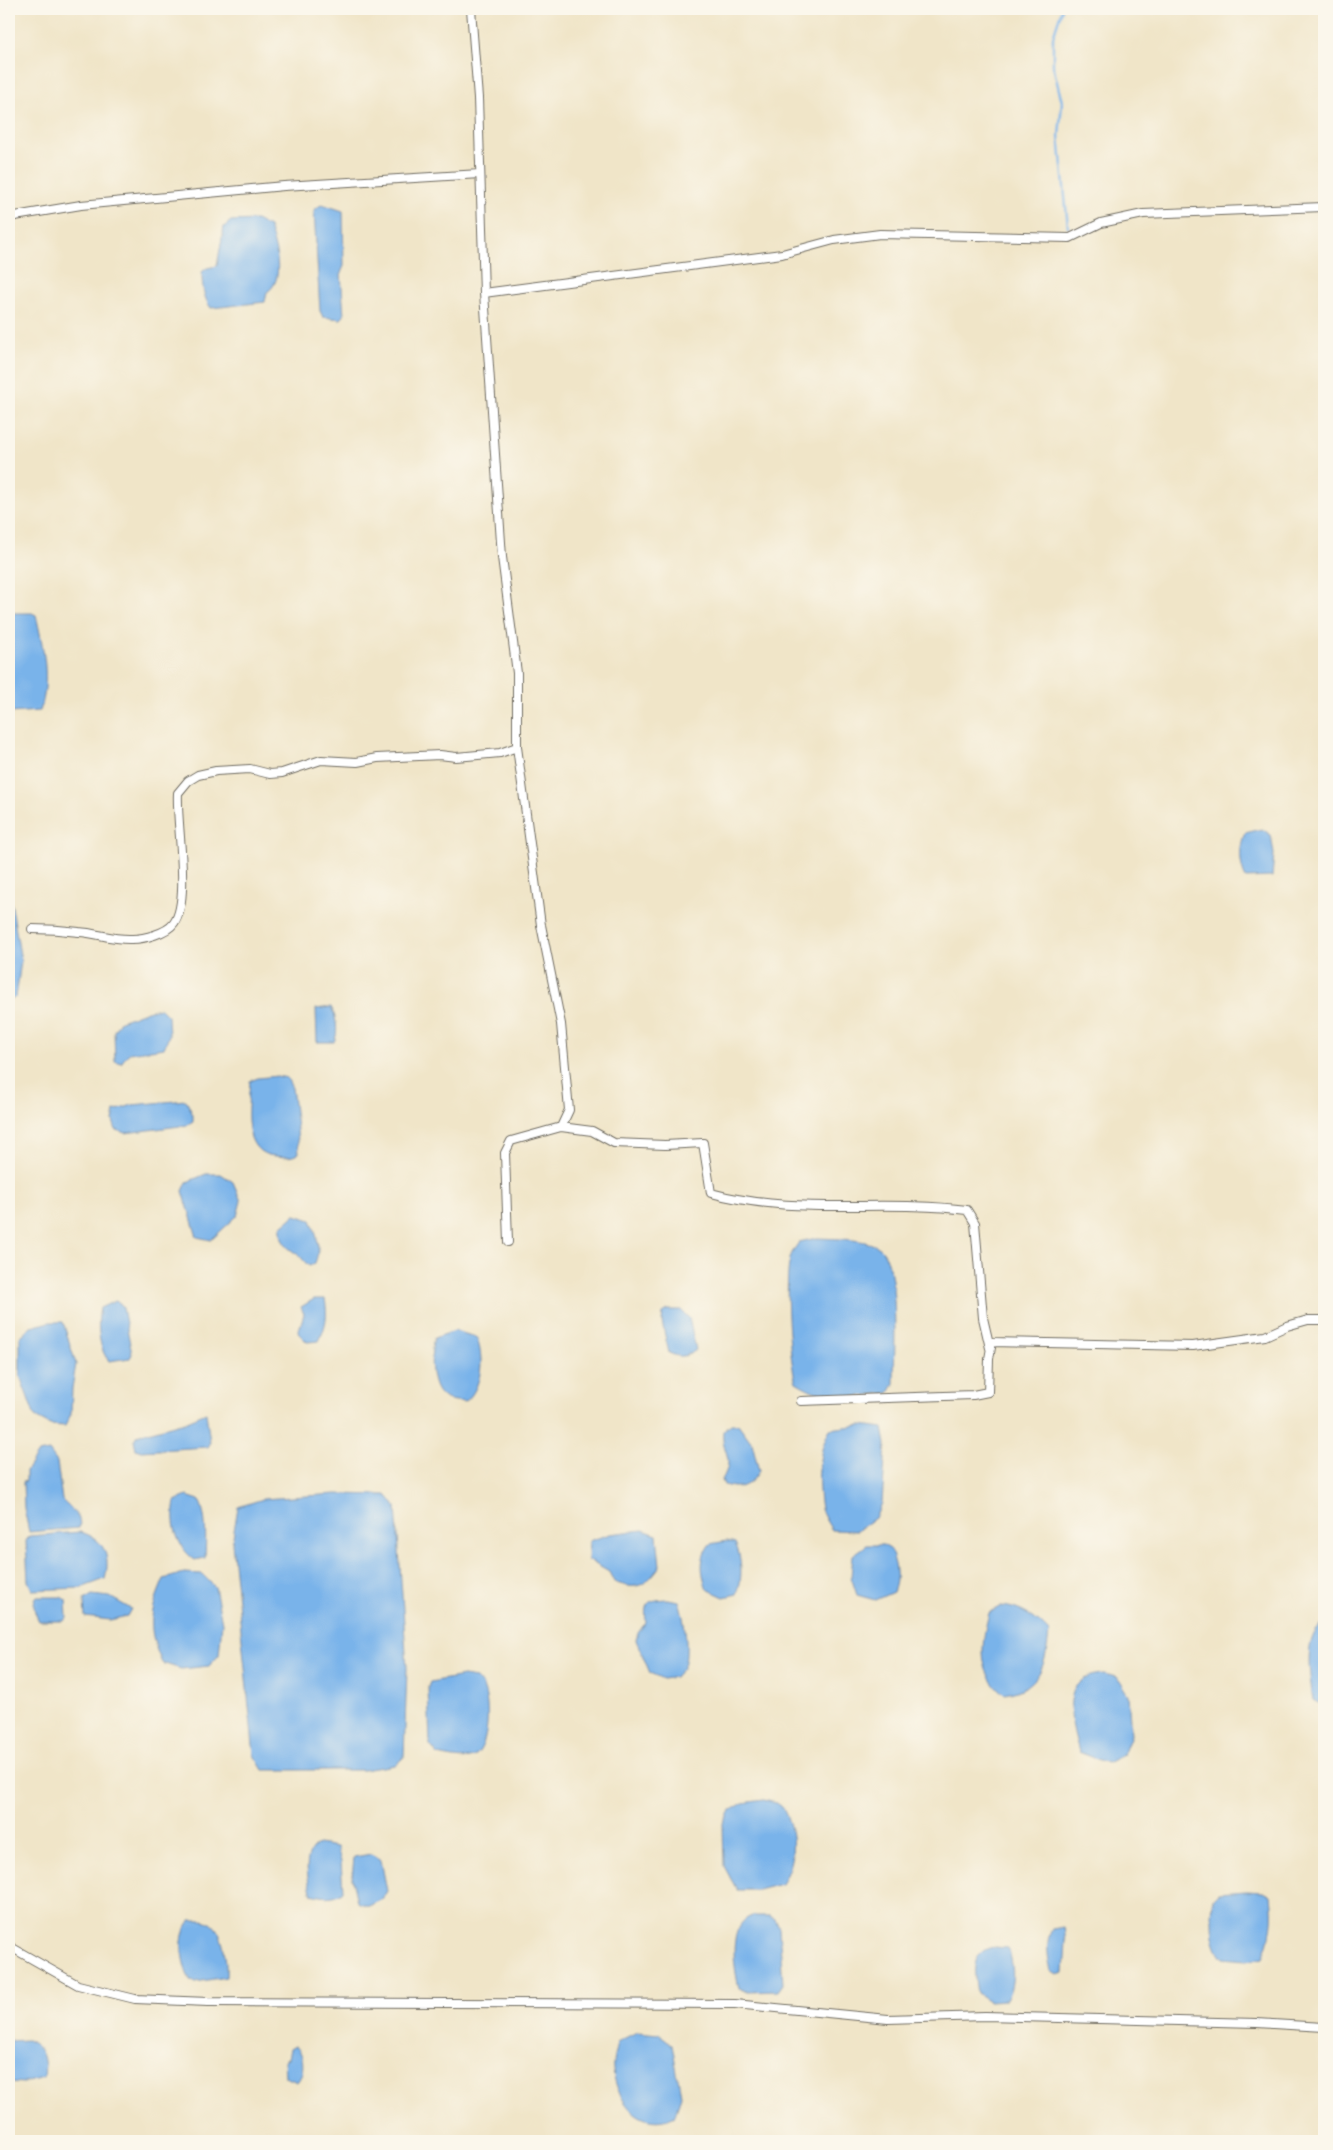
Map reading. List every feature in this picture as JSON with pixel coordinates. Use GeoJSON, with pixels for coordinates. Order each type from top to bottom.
{"type":"FeatureCollection","features":[{"type":"Feature","properties":{"kind":"street"},"geometry":{"type":"LineString","coordinates":[[471,9],[478,98],[484,293],[502,557],[517,673],[517,747],[542,926],[561,1024],[569,1110],[562,1127]]}},
{"type":"Feature","properties":{"kind":"street"},"geometry":{"type":"LineString","coordinates":[[9,217],[81,205],[284,186],[480,174]]}},
{"type":"Feature","properties":{"kind":"street"},"geometry":{"type":"LineString","coordinates":[[484,293],[782,254],[834,240],[880,234],[1070,238],[1101,223],[1144,214],[1324,207]]}},
{"type":"Feature","properties":{"kind":"street"},"geometry":{"type":"LineString","coordinates":[[32,929],[80,932],[102,937],[134,940],[157,933],[174,924],[180,906],[182,873],[178,793],[188,781],[198,776],[239,769],[270,774],[282,773],[321,760],[357,762],[377,758],[440,755],[456,757],[500,753],[517,747]]}},
{"type":"Feature","properties":{"kind":"street"},"geometry":{"type":"LineString","coordinates":[[508,1242],[505,1153],[511,1141],[562,1127],[592,1131],[614,1143],[665,1145],[703,1143],[711,1193],[743,1202],[849,1207],[936,1206],[967,1210],[975,1223],[983,1318],[990,1348],[988,1392],[973,1395],[802,1401]]}},
{"type":"Feature","properties":{"kind":"street"},"geometry":{"type":"LineString","coordinates":[[990,1348],[992,1342],[1193,1346],[1265,1336],[1287,1326],[1308,1320],[1324,1320]]}},
{"type":"Feature","properties":{"kind":"street"},"geometry":{"type":"LineString","coordinates":[[9,1946],[78,1985],[135,1999],[208,2002],[735,2004],[888,2019],[994,2016],[1256,2023],[1324,2027]]}},
{"type":"Feature","properties":{"kind":"water"},"geometry":{"type":"Polygon","coordinates":[[[322,204],[343,211],[344,266],[341,273],[344,316],[341,319],[323,317],[320,311],[314,210],[322,204]]]}},
{"type":"Feature","properties":{"kind":"water"},"geometry":{"type":"Polygon","coordinates":[[[256,220],[269,227],[276,252],[278,271],[273,286],[267,292],[265,302],[211,308],[205,295],[202,272],[207,268],[217,266],[224,227],[231,221],[256,220]]]}},
{"type":"Feature","properties":{"kind":"water"},"geometry":{"type":"Polygon","coordinates":[[[9,613],[32,613],[36,615],[45,663],[45,688],[40,711],[9,713],[9,613]]]}},
{"type":"Feature","properties":{"kind":"water"},"geometry":{"type":"Polygon","coordinates":[[[1262,829],[1271,835],[1274,854],[1272,877],[1246,878],[1241,862],[1243,838],[1245,833],[1262,829]]]}},
{"type":"Feature","properties":{"kind":"water"},"geometry":{"type":"Polygon","coordinates":[[[9,889],[21,961],[16,997],[9,999],[9,889]]]}},
{"type":"Feature","properties":{"kind":"water"},"geometry":{"type":"Polygon","coordinates":[[[331,1007],[336,1024],[336,1038],[334,1042],[317,1042],[316,1009],[331,1007]]]}},
{"type":"Feature","properties":{"kind":"water"},"geometry":{"type":"Polygon","coordinates":[[[160,1008],[168,1016],[169,1036],[164,1048],[129,1053],[121,1063],[115,1061],[114,1031],[120,1021],[160,1008]]]}},
{"type":"Feature","properties":{"kind":"water"},"geometry":{"type":"Polygon","coordinates":[[[277,1076],[287,1078],[292,1088],[296,1119],[299,1153],[285,1157],[264,1154],[256,1148],[251,1139],[249,1128],[248,1104],[250,1081],[277,1076]]]}},
{"type":"Feature","properties":{"kind":"water"},"geometry":{"type":"Polygon","coordinates":[[[186,1100],[193,1115],[193,1122],[188,1125],[125,1133],[116,1130],[113,1121],[115,1111],[132,1105],[186,1100]]]}},
{"type":"Feature","properties":{"kind":"water"},"geometry":{"type":"Polygon","coordinates":[[[206,1174],[221,1174],[233,1182],[241,1201],[237,1216],[211,1240],[197,1237],[183,1191],[187,1182],[206,1174]]]}},
{"type":"Feature","properties":{"kind":"water"},"geometry":{"type":"Polygon","coordinates":[[[295,1215],[311,1220],[316,1236],[317,1257],[315,1263],[309,1266],[287,1246],[282,1237],[281,1227],[295,1215]]]}},
{"type":"Feature","properties":{"kind":"water"},"geometry":{"type":"Polygon","coordinates":[[[817,1238],[850,1240],[875,1245],[881,1249],[887,1259],[891,1274],[895,1313],[894,1384],[889,1393],[852,1397],[831,1396],[808,1389],[796,1382],[791,1356],[788,1320],[788,1270],[791,1255],[799,1242],[817,1238]]]}},
{"type":"Feature","properties":{"kind":"water"},"geometry":{"type":"Polygon","coordinates":[[[314,1299],[325,1299],[326,1321],[319,1341],[307,1342],[298,1333],[304,1314],[301,1307],[314,1299]]]}},
{"type":"Feature","properties":{"kind":"water"},"geometry":{"type":"Polygon","coordinates":[[[115,1301],[120,1303],[123,1308],[132,1354],[130,1358],[109,1361],[105,1356],[101,1343],[99,1314],[100,1308],[115,1301]]]}},
{"type":"Feature","properties":{"kind":"water"},"geometry":{"type":"Polygon","coordinates":[[[668,1310],[681,1310],[689,1318],[696,1350],[683,1356],[669,1353],[662,1322],[663,1313],[668,1310]]]}},
{"type":"Feature","properties":{"kind":"water"},"geometry":{"type":"Polygon","coordinates":[[[50,1322],[63,1322],[76,1364],[72,1388],[71,1414],[65,1426],[50,1425],[35,1417],[20,1376],[20,1337],[31,1327],[50,1322]]]}},
{"type":"Feature","properties":{"kind":"water"},"geometry":{"type":"Polygon","coordinates":[[[455,1331],[476,1337],[479,1345],[481,1362],[478,1381],[471,1396],[465,1402],[444,1398],[438,1391],[433,1377],[431,1360],[434,1338],[455,1331]]]}},
{"type":"Feature","properties":{"kind":"water"},"geometry":{"type":"Polygon","coordinates":[[[206,1413],[210,1442],[207,1447],[141,1451],[136,1449],[134,1440],[137,1435],[185,1422],[206,1413]]]}},
{"type":"Feature","properties":{"kind":"water"},"geometry":{"type":"Polygon","coordinates":[[[731,1424],[738,1424],[752,1443],[759,1471],[752,1480],[740,1487],[724,1485],[722,1480],[728,1465],[723,1431],[731,1424]]]}},
{"type":"Feature","properties":{"kind":"water"},"geometry":{"type":"Polygon","coordinates":[[[861,1425],[883,1428],[886,1444],[882,1503],[875,1518],[857,1531],[832,1530],[821,1509],[820,1458],[830,1429],[861,1425]]]}},
{"type":"Feature","properties":{"kind":"water"},"geometry":{"type":"Polygon","coordinates":[[[49,1451],[57,1462],[62,1500],[77,1516],[80,1524],[79,1528],[29,1532],[24,1508],[23,1482],[26,1481],[26,1471],[38,1453],[49,1451]]]}},
{"type":"Feature","properties":{"kind":"water"},"geometry":{"type":"Polygon","coordinates":[[[336,1494],[386,1495],[396,1507],[407,1668],[404,1757],[395,1765],[363,1770],[263,1770],[254,1755],[232,1543],[238,1507],[263,1499],[336,1494]]]}},
{"type":"Feature","properties":{"kind":"water"},"geometry":{"type":"Polygon","coordinates":[[[187,1496],[199,1500],[202,1506],[206,1543],[205,1558],[195,1560],[183,1548],[176,1534],[174,1518],[175,1501],[187,1496]]]}},
{"type":"Feature","properties":{"kind":"water"},"geometry":{"type":"Polygon","coordinates":[[[643,1530],[657,1535],[660,1566],[650,1578],[640,1585],[629,1586],[614,1582],[609,1572],[588,1560],[589,1541],[610,1534],[643,1530]]]}},
{"type":"Feature","properties":{"kind":"water"},"geometry":{"type":"Polygon","coordinates":[[[80,1532],[95,1539],[104,1549],[107,1563],[105,1579],[81,1588],[32,1590],[28,1581],[26,1541],[29,1536],[80,1532]]]}},
{"type":"Feature","properties":{"kind":"water"},"geometry":{"type":"Polygon","coordinates":[[[727,1541],[735,1543],[740,1561],[741,1575],[737,1594],[724,1597],[707,1589],[702,1565],[706,1549],[710,1544],[727,1541]]]}},
{"type":"Feature","properties":{"kind":"water"},"geometry":{"type":"Polygon","coordinates":[[[867,1545],[883,1545],[890,1549],[896,1570],[893,1592],[875,1600],[857,1595],[851,1577],[853,1555],[867,1545]]]}},
{"type":"Feature","properties":{"kind":"water"},"geometry":{"type":"Polygon","coordinates":[[[184,1573],[202,1574],[215,1587],[222,1623],[219,1655],[209,1666],[181,1669],[162,1663],[154,1640],[152,1630],[153,1612],[164,1579],[184,1573]]]}},
{"type":"Feature","properties":{"kind":"water"},"geometry":{"type":"Polygon","coordinates":[[[92,1595],[110,1597],[131,1609],[127,1616],[110,1620],[85,1617],[84,1600],[92,1595]]]}},
{"type":"Feature","properties":{"kind":"water"},"geometry":{"type":"Polygon","coordinates":[[[37,1597],[61,1597],[66,1600],[67,1617],[64,1621],[39,1621],[34,1605],[37,1597]]]}},
{"type":"Feature","properties":{"kind":"water"},"geometry":{"type":"Polygon","coordinates":[[[668,1599],[679,1601],[683,1616],[686,1653],[683,1668],[675,1677],[663,1679],[650,1673],[636,1640],[638,1633],[646,1622],[648,1603],[655,1600],[668,1599]]]}},
{"type":"Feature","properties":{"kind":"water"},"geometry":{"type":"Polygon","coordinates":[[[1001,1606],[1027,1614],[1049,1632],[1046,1655],[1039,1674],[1026,1687],[1004,1694],[989,1676],[983,1657],[984,1636],[989,1613],[1001,1606]]]}},
{"type":"Feature","properties":{"kind":"water"},"geometry":{"type":"Polygon","coordinates":[[[1324,1624],[1324,1706],[1313,1700],[1309,1658],[1313,1638],[1317,1630],[1324,1624]]]}},
{"type":"Feature","properties":{"kind":"water"},"geometry":{"type":"Polygon","coordinates":[[[1104,1674],[1117,1677],[1128,1695],[1131,1735],[1123,1755],[1107,1763],[1079,1752],[1071,1715],[1073,1692],[1079,1683],[1089,1677],[1104,1674]]]}},
{"type":"Feature","properties":{"kind":"water"},"geometry":{"type":"Polygon","coordinates":[[[463,1676],[476,1678],[482,1686],[487,1703],[487,1724],[483,1745],[473,1757],[465,1759],[438,1755],[430,1745],[428,1687],[430,1682],[463,1676]]]}},
{"type":"Feature","properties":{"kind":"water"},"geometry":{"type":"Polygon","coordinates":[[[764,1800],[780,1804],[785,1813],[792,1833],[790,1864],[781,1884],[758,1890],[737,1890],[724,1866],[723,1823],[730,1811],[743,1803],[764,1800]]]}},
{"type":"Feature","properties":{"kind":"water"},"geometry":{"type":"Polygon","coordinates":[[[319,1844],[337,1847],[341,1862],[343,1891],[340,1894],[324,1896],[312,1894],[307,1866],[310,1853],[319,1844]]]}},
{"type":"Feature","properties":{"kind":"water"},"geometry":{"type":"Polygon","coordinates":[[[371,1854],[381,1860],[387,1891],[382,1899],[369,1906],[357,1902],[352,1879],[354,1857],[371,1854]]]}},
{"type":"Feature","properties":{"kind":"water"},"geometry":{"type":"Polygon","coordinates":[[[1264,1892],[1271,1896],[1272,1927],[1266,1950],[1263,1957],[1247,1960],[1223,1958],[1215,1945],[1213,1937],[1213,1898],[1218,1893],[1264,1892]]]}},
{"type":"Feature","properties":{"kind":"water"},"geometry":{"type":"Polygon","coordinates":[[[752,1916],[769,1916],[775,1919],[779,1928],[783,1984],[778,1991],[748,1992],[739,1988],[735,1969],[734,1947],[739,1928],[744,1921],[752,1916]]]}},
{"type":"Feature","properties":{"kind":"water"},"geometry":{"type":"Polygon","coordinates":[[[191,1920],[211,1923],[219,1933],[224,1948],[226,1977],[196,1982],[190,1981],[183,1958],[182,1942],[186,1926],[191,1920]]]}},
{"type":"Feature","properties":{"kind":"water"},"geometry":{"type":"Polygon","coordinates":[[[1064,1927],[1066,1941],[1064,1973],[1057,1975],[1051,1971],[1048,1940],[1052,1929],[1064,1927]]]}},
{"type":"Feature","properties":{"kind":"water"},"geometry":{"type":"Polygon","coordinates":[[[994,1947],[1008,1948],[1010,1955],[1012,1981],[1006,2000],[989,2001],[977,1993],[975,1964],[977,1958],[986,1949],[994,1947]]]}},
{"type":"Feature","properties":{"kind":"water"},"geometry":{"type":"Polygon","coordinates":[[[637,2032],[659,2034],[672,2044],[681,2095],[675,2116],[663,2120],[651,2120],[641,2117],[632,2111],[619,2092],[613,2066],[617,2042],[637,2032]]]}},
{"type":"Feature","properties":{"kind":"water"},"geometry":{"type":"Polygon","coordinates":[[[27,2040],[37,2046],[43,2055],[45,2066],[44,2078],[24,2083],[9,2082],[9,2041],[27,2040]]]}},
{"type":"Feature","properties":{"kind":"water"},"geometry":{"type":"Polygon","coordinates":[[[295,2046],[301,2053],[303,2063],[303,2069],[297,2082],[285,2077],[284,2060],[288,2058],[290,2049],[295,2046]]]}},
{"type":"Feature","properties":{"kind":"waterway"},"geometry":{"type":"LineString","coordinates":[[1062,9],[1053,37],[1053,66],[1062,102],[1059,136],[1068,227]]}}]}
